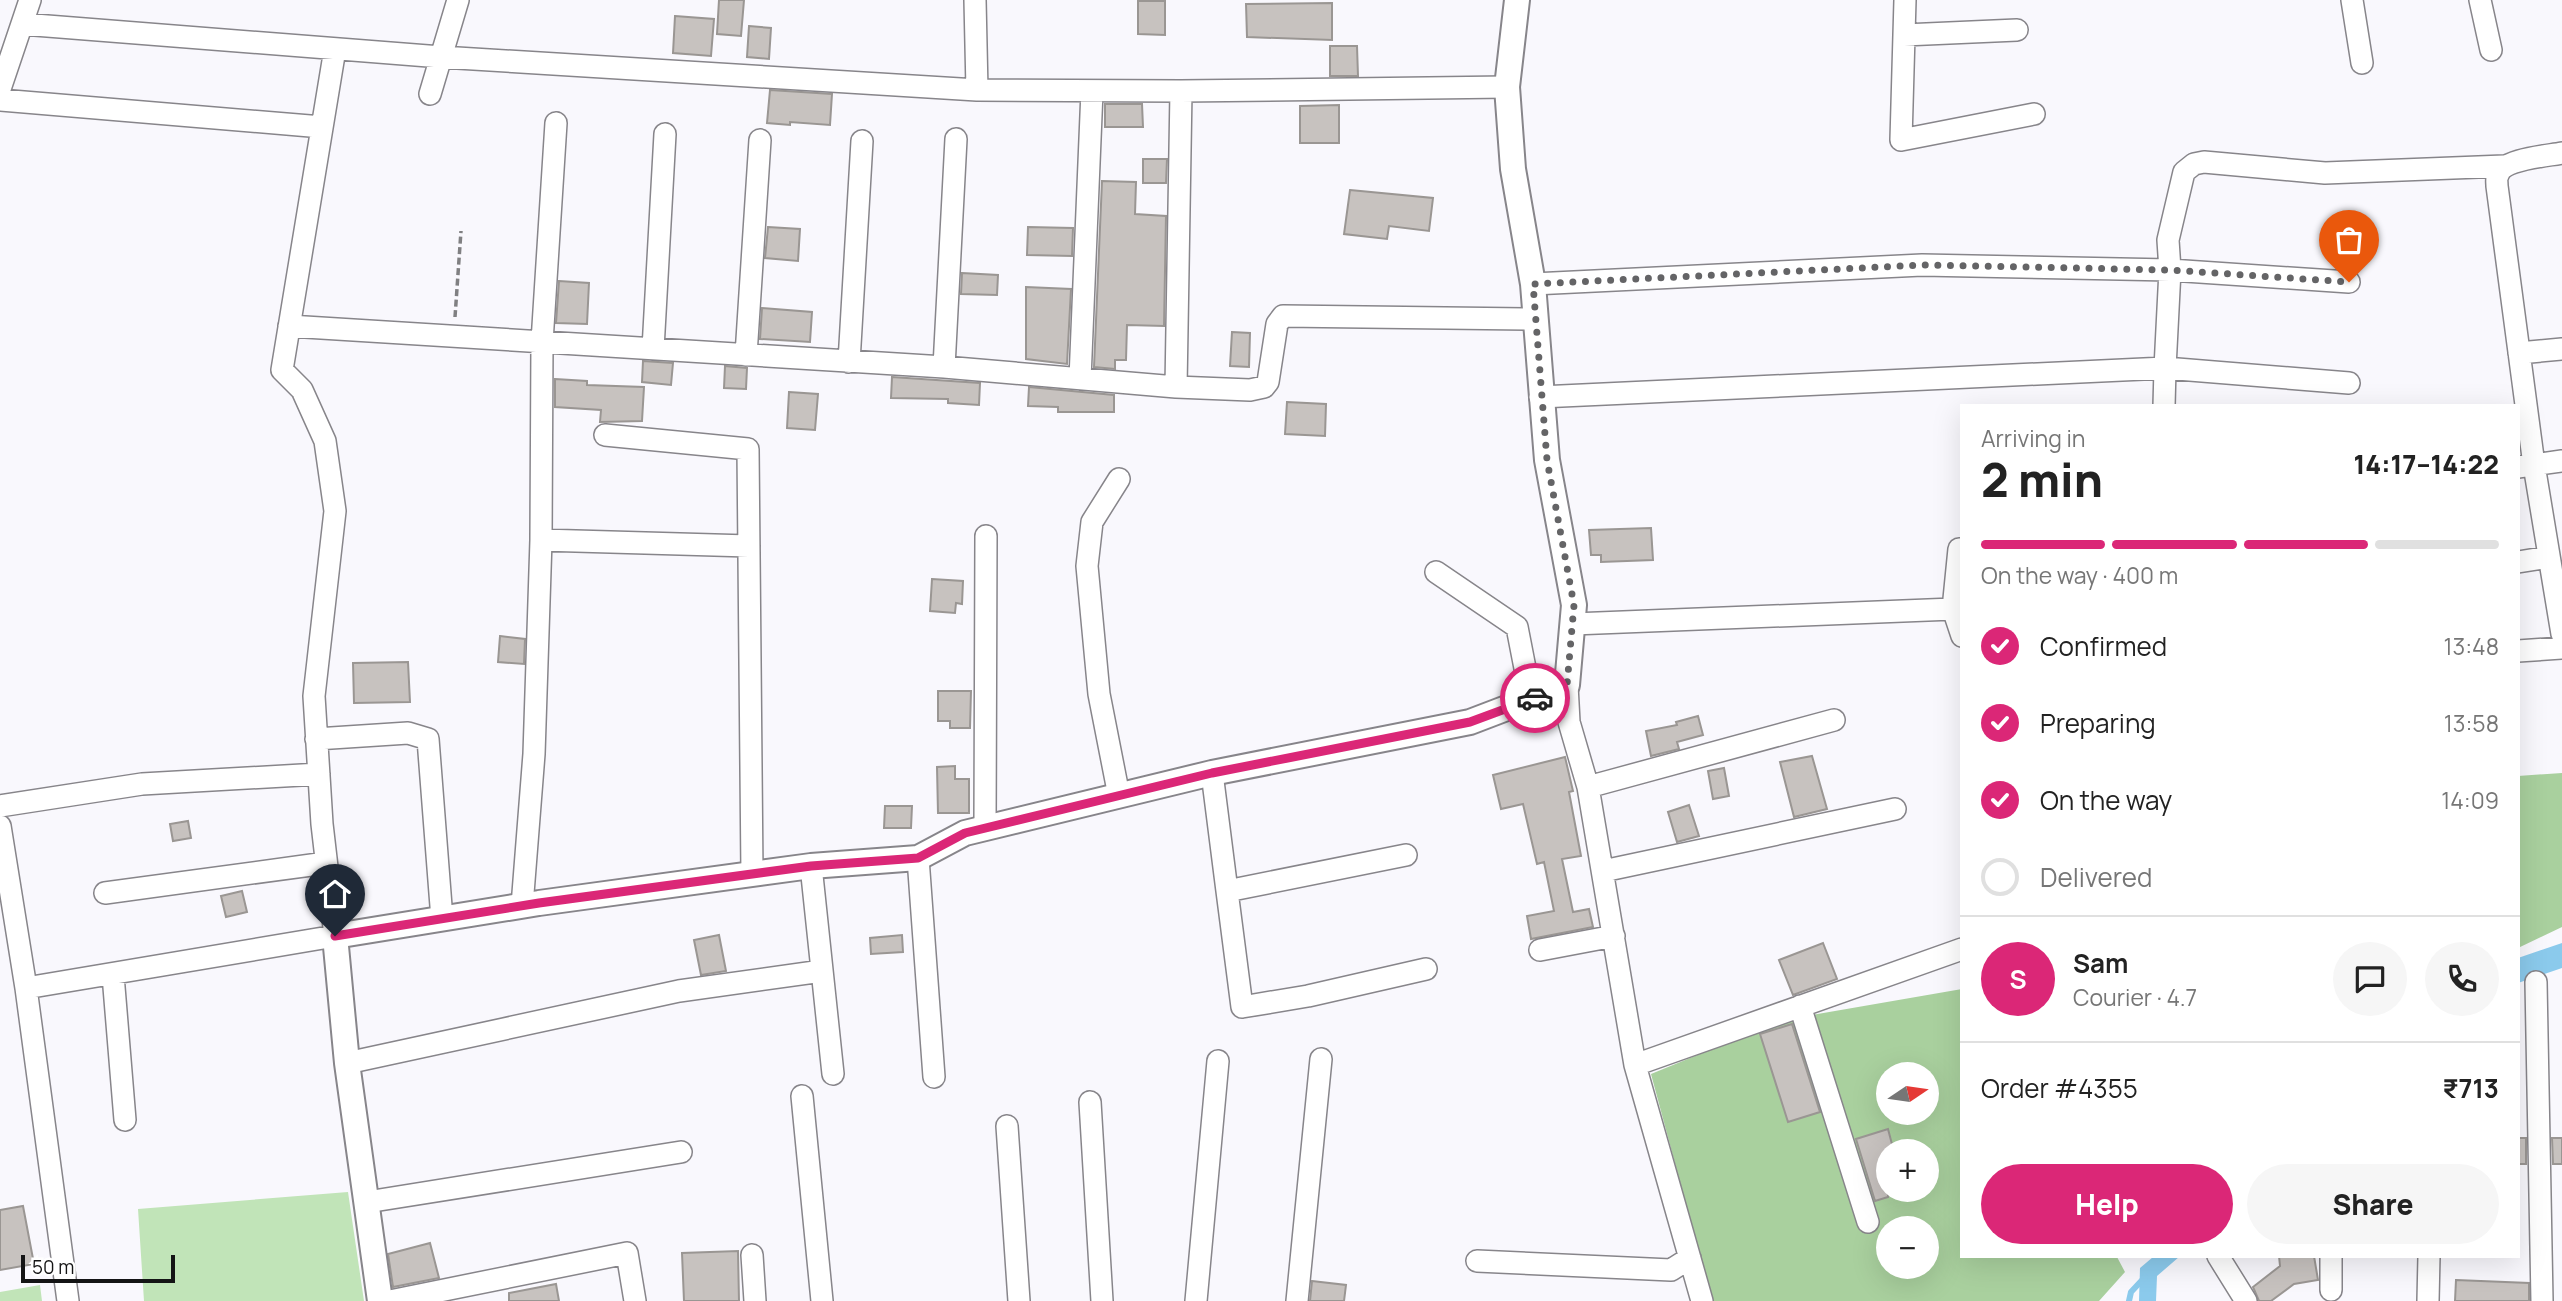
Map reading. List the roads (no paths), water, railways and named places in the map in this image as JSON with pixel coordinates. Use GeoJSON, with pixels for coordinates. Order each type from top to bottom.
{"type":"FeatureCollection","features":[{"type":"Feature","properties":{"kind":"street"},"geometry":{"type":"LineString","coordinates":[[0,89],[30,0]]}},
{"type":"Feature","properties":{"kind":"street"},"geometry":{"type":"LineString","coordinates":[[430,94],[457,0]]}},
{"type":"Feature","properties":{"kind":"street"},"geometry":{"type":"LineString","coordinates":[[975,0],[977,90]]}},
{"type":"Feature","properties":{"kind":"street"},"geometry":{"type":"LineString","coordinates":[[1517,0],[1507,87],[1513,169],[1533,284],[1540,397],[1549,473],[1574,605],[1567,685],[1569,722],[1588,787],[1635,1065],[1702,1301]]}},
{"type":"Feature","properties":{"kind":"street"},"geometry":{"type":"LineString","coordinates":[[1905,0],[1901,140],[2034,114]]}},
{"type":"Feature","properties":{"kind":"street"},"geometry":{"type":"LineString","coordinates":[[2352,0],[2362,63]]}},
{"type":"Feature","properties":{"kind":"street"},"geometry":{"type":"LineString","coordinates":[[2480,0],[2491,50]]}},
{"type":"Feature","properties":{"kind":"street"},"geometry":{"type":"LineString","coordinates":[[22,24],[441,57],[977,90],[1181,91],[1507,87]]}},
{"type":"Feature","properties":{"kind":"street"},"geometry":{"type":"LineString","coordinates":[[1904,35],[2017,30]]}},
{"type":"Feature","properties":{"kind":"street"},"geometry":{"type":"LineString","coordinates":[[335,49],[282,370],[302,390],[325,441],[335,511],[314,696],[316,739],[326,863],[348,1063],[380,1301]]}},
{"type":"Feature","properties":{"kind":"street"},"geometry":{"type":"LineString","coordinates":[[1080,379],[1092,91]]}},
{"type":"Feature","properties":{"kind":"street"},"geometry":{"type":"LineString","coordinates":[[1175,387],[1181,91]]}},
{"type":"Feature","properties":{"kind":"street"},"geometry":{"type":"LineString","coordinates":[[0,100],[322,127]]}},
{"type":"Feature","properties":{"kind":"street"},"geometry":{"type":"LineString","coordinates":[[522,906],[534,754],[541,540],[542,342],[556,123]]}},
{"type":"Feature","properties":{"kind":"street"},"geometry":{"type":"LineString","coordinates":[[653,349],[665,134]]}},
{"type":"Feature","properties":{"kind":"street"},"geometry":{"type":"LineString","coordinates":[[944,367],[956,139]]}},
{"type":"Feature","properties":{"kind":"street"},"geometry":{"type":"LineString","coordinates":[[746,355],[760,140]]}},
{"type":"Feature","properties":{"kind":"street"},"geometry":{"type":"LineString","coordinates":[[849,362],[862,141]]}},
{"type":"Feature","properties":{"kind":"street"},"geometry":{"type":"LineString","coordinates":[[2164,404],[2170,270],[2168,240],[2184,172],[2194,164],[2204,162],[2325,173],[2504,166],[2562,153]]}},
{"type":"Feature","properties":{"kind":"street"},"geometry":{"type":"LineString","coordinates":[[2504,166],[2497,174],[2497,186],[2519,353],[2526,466],[2549,556],[2562,634]]}},
{"type":"Feature","properties":{"kind":"street"},"geometry":{"type":"LineString","coordinates":[[1533,284],[1922,265],[2170,270],[2349,282]]}},
{"type":"Feature","properties":{"kind":"street"},"geometry":{"type":"LineString","coordinates":[[289,326],[944,367],[1175,387],[1250,390],[1264,387],[1270,377],[1277,324],[1287,316],[1535,319]]}},
{"type":"Feature","properties":{"kind":"street"},"geometry":{"type":"LineString","coordinates":[[2519,353],[2562,349]]}},
{"type":"Feature","properties":{"kind":"street"},"geometry":{"type":"LineString","coordinates":[[1540,397],[2165,368],[2349,383]]}},
{"type":"Feature","properties":{"kind":"street"},"geometry":{"type":"LineString","coordinates":[[605,435],[748,449],[752,874]]}},
{"type":"Feature","properties":{"kind":"street"},"geometry":{"type":"LineString","coordinates":[[2526,466],[2562,461]]}},
{"type":"Feature","properties":{"kind":"street"},"geometry":{"type":"LineString","coordinates":[[1119,479],[1092,522],[1087,566],[1099,694],[1119,796]]}},
{"type":"Feature","properties":{"kind":"street"},"geometry":{"type":"LineString","coordinates":[[985,828],[986,536]]}},
{"type":"Feature","properties":{"kind":"street"},"geometry":{"type":"LineString","coordinates":[[541,540],[749,547]]}},
{"type":"Feature","properties":{"kind":"street"},"geometry":{"type":"LineString","coordinates":[[1960,549],[1954,610],[1960,630]]}},
{"type":"Feature","properties":{"kind":"street"},"geometry":{"type":"LineString","coordinates":[[2520,562],[2549,556]]}},
{"type":"Feature","properties":{"kind":"street"},"geometry":{"type":"LineString","coordinates":[[1436,572],[1517,627],[1531,699]]}},
{"type":"Feature","properties":{"kind":"street"},"geometry":{"type":"LineString","coordinates":[[1573,624],[1954,610]]}},
{"type":"Feature","properties":{"kind":"street"},"geometry":{"type":"LineString","coordinates":[[2520,651],[2562,648]]}},
{"type":"Feature","properties":{"kind":"street"},"geometry":{"type":"LineString","coordinates":[[26,988],[522,906],[811,866],[918,858],[965,833],[1212,773],[1470,722],[1567,685]]}},
{"type":"Feature","properties":{"kind":"street"},"geometry":{"type":"LineString","coordinates":[[1588,787],[1834,720]]}},
{"type":"Feature","properties":{"kind":"street"},"geometry":{"type":"LineString","coordinates":[[316,739],[408,733],[428,739],[442,919]]}},
{"type":"Feature","properties":{"kind":"street"},"geometry":{"type":"LineString","coordinates":[[1212,773],[1242,1007],[1308,996],[1426,969]]}},
{"type":"Feature","properties":{"kind":"street"},"geometry":{"type":"LineString","coordinates":[[0,806],[142,784],[319,774]]}},
{"type":"Feature","properties":{"kind":"street"},"geometry":{"type":"LineString","coordinates":[[1602,871],[1895,808]]}},
{"type":"Feature","properties":{"kind":"street"},"geometry":{"type":"LineString","coordinates":[[0,826],[26,988],[68,1301]]}},
{"type":"Feature","properties":{"kind":"street"},"geometry":{"type":"LineString","coordinates":[[1227,891],[1406,855]]}},
{"type":"Feature","properties":{"kind":"street"},"geometry":{"type":"LineString","coordinates":[[918,858],[934,1077]]}},
{"type":"Feature","properties":{"kind":"street"},"geometry":{"type":"LineString","coordinates":[[104,893],[326,863]]}},
{"type":"Feature","properties":{"kind":"street"},"geometry":{"type":"LineString","coordinates":[[811,866],[833,1074]]}},
{"type":"Feature","properties":{"kind":"street"},"geometry":{"type":"LineString","coordinates":[[1540,950],[1614,936]]}},
{"type":"Feature","properties":{"kind":"street"},"geometry":{"type":"LineString","coordinates":[[1635,1065],[1960,950]]}},
{"type":"Feature","properties":{"kind":"street"},"geometry":{"type":"LineString","coordinates":[[348,1063],[679,991],[822,971]]}},
{"type":"Feature","properties":{"kind":"street"},"geometry":{"type":"LineString","coordinates":[[113,975],[125,1120]]}},
{"type":"Feature","properties":{"kind":"street"},"geometry":{"type":"LineString","coordinates":[[2536,982],[2542,1301]]}},
{"type":"Feature","properties":{"kind":"street"},"geometry":{"type":"LineString","coordinates":[[1800,1006],[1868,1222]]}},
{"type":"Feature","properties":{"kind":"street"},"geometry":{"type":"LineString","coordinates":[[1297,1301],[1321,1059]]}},
{"type":"Feature","properties":{"kind":"street"},"geometry":{"type":"LineString","coordinates":[[1196,1301],[1218,1061]]}},
{"type":"Feature","properties":{"kind":"street"},"geometry":{"type":"LineString","coordinates":[[802,1096],[822,1301]]}},
{"type":"Feature","properties":{"kind":"street"},"geometry":{"type":"LineString","coordinates":[[1090,1102],[1102,1301]]}},
{"type":"Feature","properties":{"kind":"street"},"geometry":{"type":"LineString","coordinates":[[1007,1126],[1020,1301]]}},
{"type":"Feature","properties":{"kind":"street"},"geometry":{"type":"LineString","coordinates":[[367,1202],[681,1152]]}},
{"type":"Feature","properties":{"kind":"street"},"geometry":{"type":"LineString","coordinates":[[390,1301],[627,1253],[635,1301]]}},
{"type":"Feature","properties":{"kind":"street"},"geometry":{"type":"LineString","coordinates":[[752,1255],[755,1301]]}},
{"type":"Feature","properties":{"kind":"street"},"geometry":{"type":"LineString","coordinates":[[1477,1261],[1671,1270],[1690,1258]]}},
{"type":"Feature","properties":{"kind":"street"},"geometry":{"type":"LineString","coordinates":[[2219,1258],[2246,1301]]}},
{"type":"Feature","properties":{"kind":"street"},"geometry":{"type":"LineString","coordinates":[[2330,1297],[2331,1258]]}},
{"type":"Feature","properties":{"kind":"street"},"geometry":{"type":"LineString","coordinates":[[2428,1301],[2429,1258]]}},
{"type":"Feature","properties":{"kind":"water"},"geometry":{"type":"Polygon","coordinates":[[[2562,943],[2562,968],[2520,982],[2520,957],[2562,943]]]}},
{"type":"Feature","properties":{"kind":"water"},"geometry":{"type":"Polygon","coordinates":[[[2152,1258],[2178,1258],[2157,1276],[2156,1301],[2139,1301],[2140,1268],[2152,1258]]]}},
{"type":"Feature","properties":{"kind":"waterway"},"geometry":{"type":"LineString","coordinates":[[2129,1301],[2131,1292],[2145,1277]]}}]}
